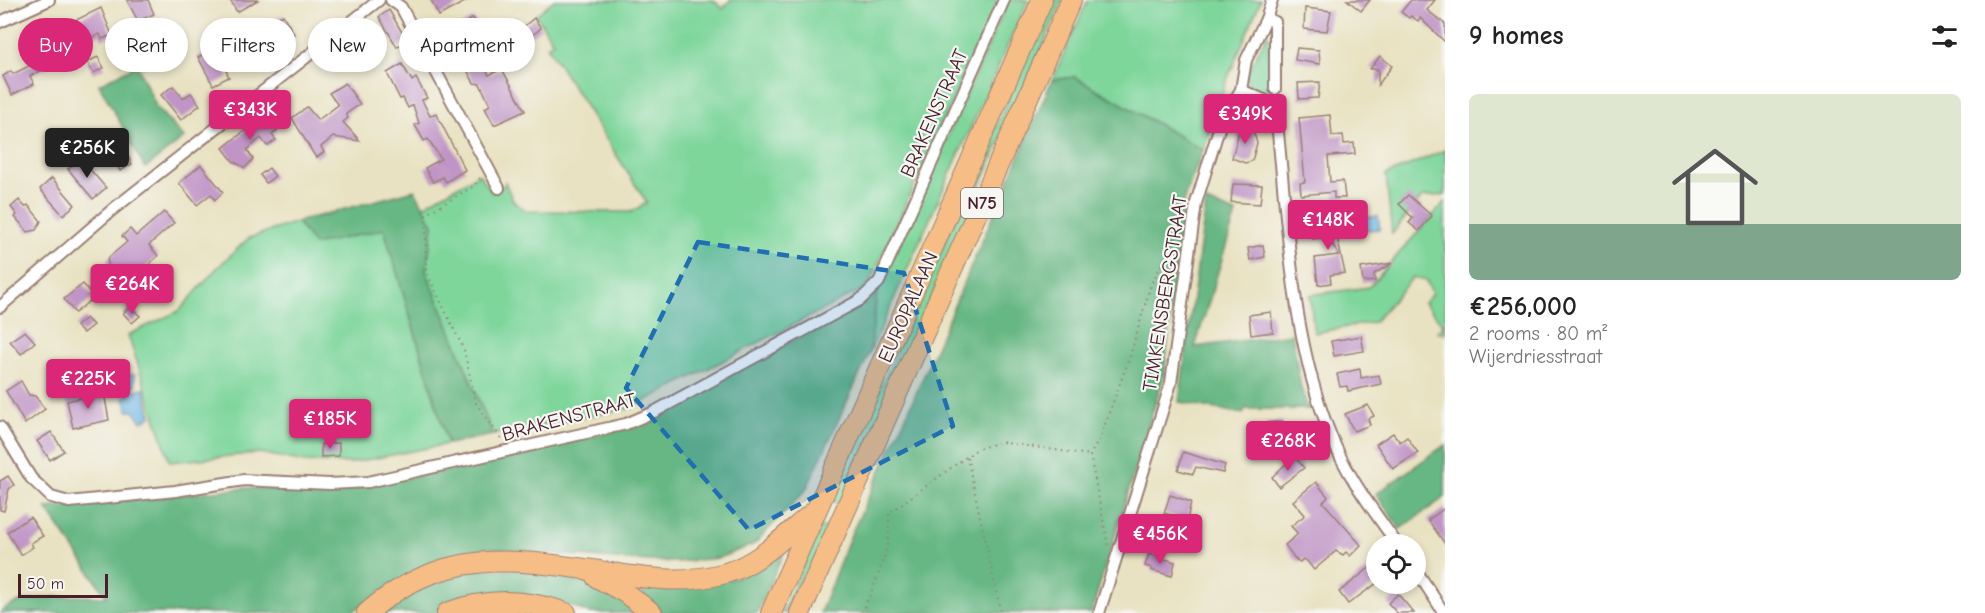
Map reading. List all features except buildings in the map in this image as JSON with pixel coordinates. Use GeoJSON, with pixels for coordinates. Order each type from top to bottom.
{"type":"FeatureCollection","features":[{"type":"Feature","properties":{"kind":"highway","name":"EUROPALAAN"},"geometry":{"type":"LineString","coordinates":[[771,613],[1042,0]]}},
{"type":"Feature","properties":{"kind":"highway","name":"EUROPALAAN"},"geometry":{"type":"LineString","coordinates":[[800,613],[1071,0]]}},
{"type":"Feature","properties":{"kind":"highway"},"geometry":{"type":"LineString","coordinates":[[367,613],[393,593],[418,579],[474,562],[503,560],[656,580],[725,573],[764,555],[819,508]]}},
{"type":"Feature","properties":{"kind":"highway"},"geometry":{"type":"LineString","coordinates":[[811,613],[818,597],[825,558]]}},
{"type":"Feature","properties":{"kind":"highway"},"geometry":{"type":"LineString","coordinates":[[581,569],[624,592],[652,613]]}},
{"type":"Feature","properties":{"kind":"highway"},"geometry":{"type":"LineString","coordinates":[[447,613],[484,603],[499,602],[547,606],[566,613]]}},
{"type":"Feature","properties":{"kind":"street"},"geometry":{"type":"LineString","coordinates":[[0,22],[49,0]]}},
{"type":"Feature","properties":{"kind":"street"},"geometry":{"type":"LineString","coordinates":[[0,307],[112,210],[379,0]]}},
{"type":"Feature","properties":{"kind":"street"},"geometry":{"type":"LineString","coordinates":[[391,0],[401,7],[499,188]]}},
{"type":"Feature","properties":{"kind":"street","name":"BRAKENSTRAAT"},"geometry":{"type":"LineString","coordinates":[[0,427],[31,478],[51,497],[69,502],[175,491],[244,480],[330,484],[368,482],[626,424],[654,412],[860,300],[872,291],[879,282],[1004,0]]}},
{"type":"Feature","properties":{"kind":"street","name":"TIMKENSBERGSTRAAT"},"geometry":{"type":"LineString","coordinates":[[1100,613],[1171,382],[1196,203],[1221,122],[1241,90],[1246,60],[1266,20],[1272,0]]}},
{"type":"Feature","properties":{"kind":"street"},"geometry":{"type":"LineString","coordinates":[[1266,20],[1275,22],[1275,89]]}},
{"type":"Feature","properties":{"kind":"street"},"geometry":{"type":"LineString","coordinates":[[1241,90],[1264,100],[1276,114],[1299,319],[1314,387],[1331,438],[1362,495],[1390,534]]}},
{"type":"Feature","properties":{"kind":"street"},"geometry":{"type":"LineString","coordinates":[[1426,585],[1444,613]]}},
{"type":"Feature","properties":{"kind":"path"},"geometry":{"type":"LineString","coordinates":[[486,171],[474,186],[426,214],[426,271],[464,350],[476,404],[502,439],[506,452]]}},
{"type":"Feature","properties":{"kind":"path"},"geometry":{"type":"LineString","coordinates":[[1113,571],[1090,455],[1100,438],[1131,353],[1151,284],[1196,203]]}},
{"type":"Feature","properties":{"kind":"path"},"geometry":{"type":"LineString","coordinates":[[862,613],[886,558],[890,534],[889,513],[977,449],[1000,442],[1090,455]]}},
{"type":"Feature","properties":{"kind":"path"},"geometry":{"type":"LineString","coordinates":[[967,457],[1001,613]]}},
{"type":"Feature","properties":{"kind":"highlighted area"},"geometry":{"type":"Polygon","coordinates":[[[698,242],[904,273],[953,426],[749,530],[626,388],[698,242]]]}},
{"type":"Feature","properties":{"kind":"green space"},"geometry":{"type":"Polygon","coordinates":[[[554,0],[713,0],[723,9],[730,0],[998,0],[873,276],[865,288],[631,408],[493,435],[426,271],[433,225],[421,207],[479,174],[492,192],[504,186],[505,182],[513,201],[527,211],[631,212],[647,203],[547,46],[553,42],[536,15],[554,0]]]}},
{"type":"Feature","properties":{"kind":"green space"},"geometry":{"type":"Polygon","coordinates":[[[1009,0],[1028,0],[870,352],[877,292],[1009,0]]]}},
{"type":"Feature","properties":{"kind":"green space"},"geometry":{"type":"Polygon","coordinates":[[[1052,0],[1063,0],[840,503],[830,501],[1052,0]]]}},
{"type":"Feature","properties":{"kind":"green space"},"geometry":{"type":"Polygon","coordinates":[[[1088,0],[1261,0],[1226,82],[1203,150],[1075,77],[1052,80],[1088,0]]]}},
{"type":"Feature","properties":{"kind":"green space"},"geometry":{"type":"Polygon","coordinates":[[[1267,34],[1269,36],[1270,96],[1250,86],[1246,76],[1267,34]]]}},
{"type":"Feature","properties":{"kind":"green space"},"geometry":{"type":"Polygon","coordinates":[[[123,72],[140,72],[157,108],[184,138],[145,168],[99,84],[123,72]]]}},
{"type":"Feature","properties":{"kind":"green space"},"geometry":{"type":"Polygon","coordinates":[[[1075,77],[1203,150],[1185,196],[1164,375],[1091,613],[820,613],[849,539],[908,412],[1052,80],[1075,77]]]}},
{"type":"Feature","properties":{"kind":"green space"},"geometry":{"type":"Polygon","coordinates":[[[1445,150],[1445,195],[1422,197],[1392,234],[1386,175],[1445,150]]]}},
{"type":"Feature","properties":{"kind":"green space"},"geometry":{"type":"Polygon","coordinates":[[[415,190],[433,225],[426,271],[493,435],[448,444],[384,229],[314,245],[297,222],[415,190]]]}},
{"type":"Feature","properties":{"kind":"green space"},"geometry":{"type":"Polygon","coordinates":[[[1206,202],[1236,213],[1195,347],[1292,334],[1301,388],[1308,409],[1245,409],[1243,414],[1179,402],[1206,202]]]}},
{"type":"Feature","properties":{"kind":"green space"},"geometry":{"type":"Polygon","coordinates":[[[1445,202],[1445,333],[1438,332],[1444,325],[1424,303],[1432,294],[1426,280],[1413,277],[1374,322],[1314,333],[1310,295],[1369,287],[1445,202]]]}},
{"type":"Feature","properties":{"kind":"green space"},"geometry":{"type":"Polygon","coordinates":[[[297,222],[314,245],[384,229],[448,444],[351,463],[305,462],[260,453],[170,462],[128,335],[179,311],[217,268],[249,238],[297,222]]]}},
{"type":"Feature","properties":{"kind":"green space"},"geometry":{"type":"Polygon","coordinates":[[[877,292],[870,352],[806,490],[754,544],[719,558],[677,562],[626,560],[488,548],[414,571],[350,613],[0,613],[20,602],[34,599],[66,596],[107,597],[46,508],[246,488],[339,491],[474,465],[632,427],[870,299],[877,292]]]}},
{"type":"Feature","properties":{"kind":"green space"},"geometry":{"type":"Polygon","coordinates":[[[1445,445],[1445,497],[1400,529],[1376,494],[1445,445]]]}},
{"type":"Feature","properties":{"kind":"green space"},"geometry":{"type":"Polygon","coordinates":[[[821,526],[829,530],[792,613],[782,613],[821,526]]]}},
{"type":"Feature","properties":{"kind":"green space"},"geometry":{"type":"Polygon","coordinates":[[[784,552],[757,613],[663,613],[640,591],[647,586],[703,583],[735,577],[751,572],[784,552]]]}},
{"type":"Feature","properties":{"kind":"green space"},"geometry":{"type":"Polygon","coordinates":[[[474,569],[561,571],[588,580],[644,613],[589,613],[564,603],[458,603],[432,613],[379,613],[422,588],[474,569]]]}},
{"type":"Feature","properties":{"kind":"water"},"geometry":{"type":"Polygon","coordinates":[[[1378,216],[1380,229],[1359,231],[1359,218],[1378,216]]]}},
{"type":"Feature","properties":{"kind":"water"},"geometry":{"type":"Polygon","coordinates":[[[111,369],[119,376],[135,374],[135,385],[130,388],[130,391],[144,388],[151,416],[142,422],[134,411],[128,411],[124,399],[127,395],[125,384],[117,385],[123,391],[113,393],[110,384],[105,386],[104,372],[111,369]]]}}]}
